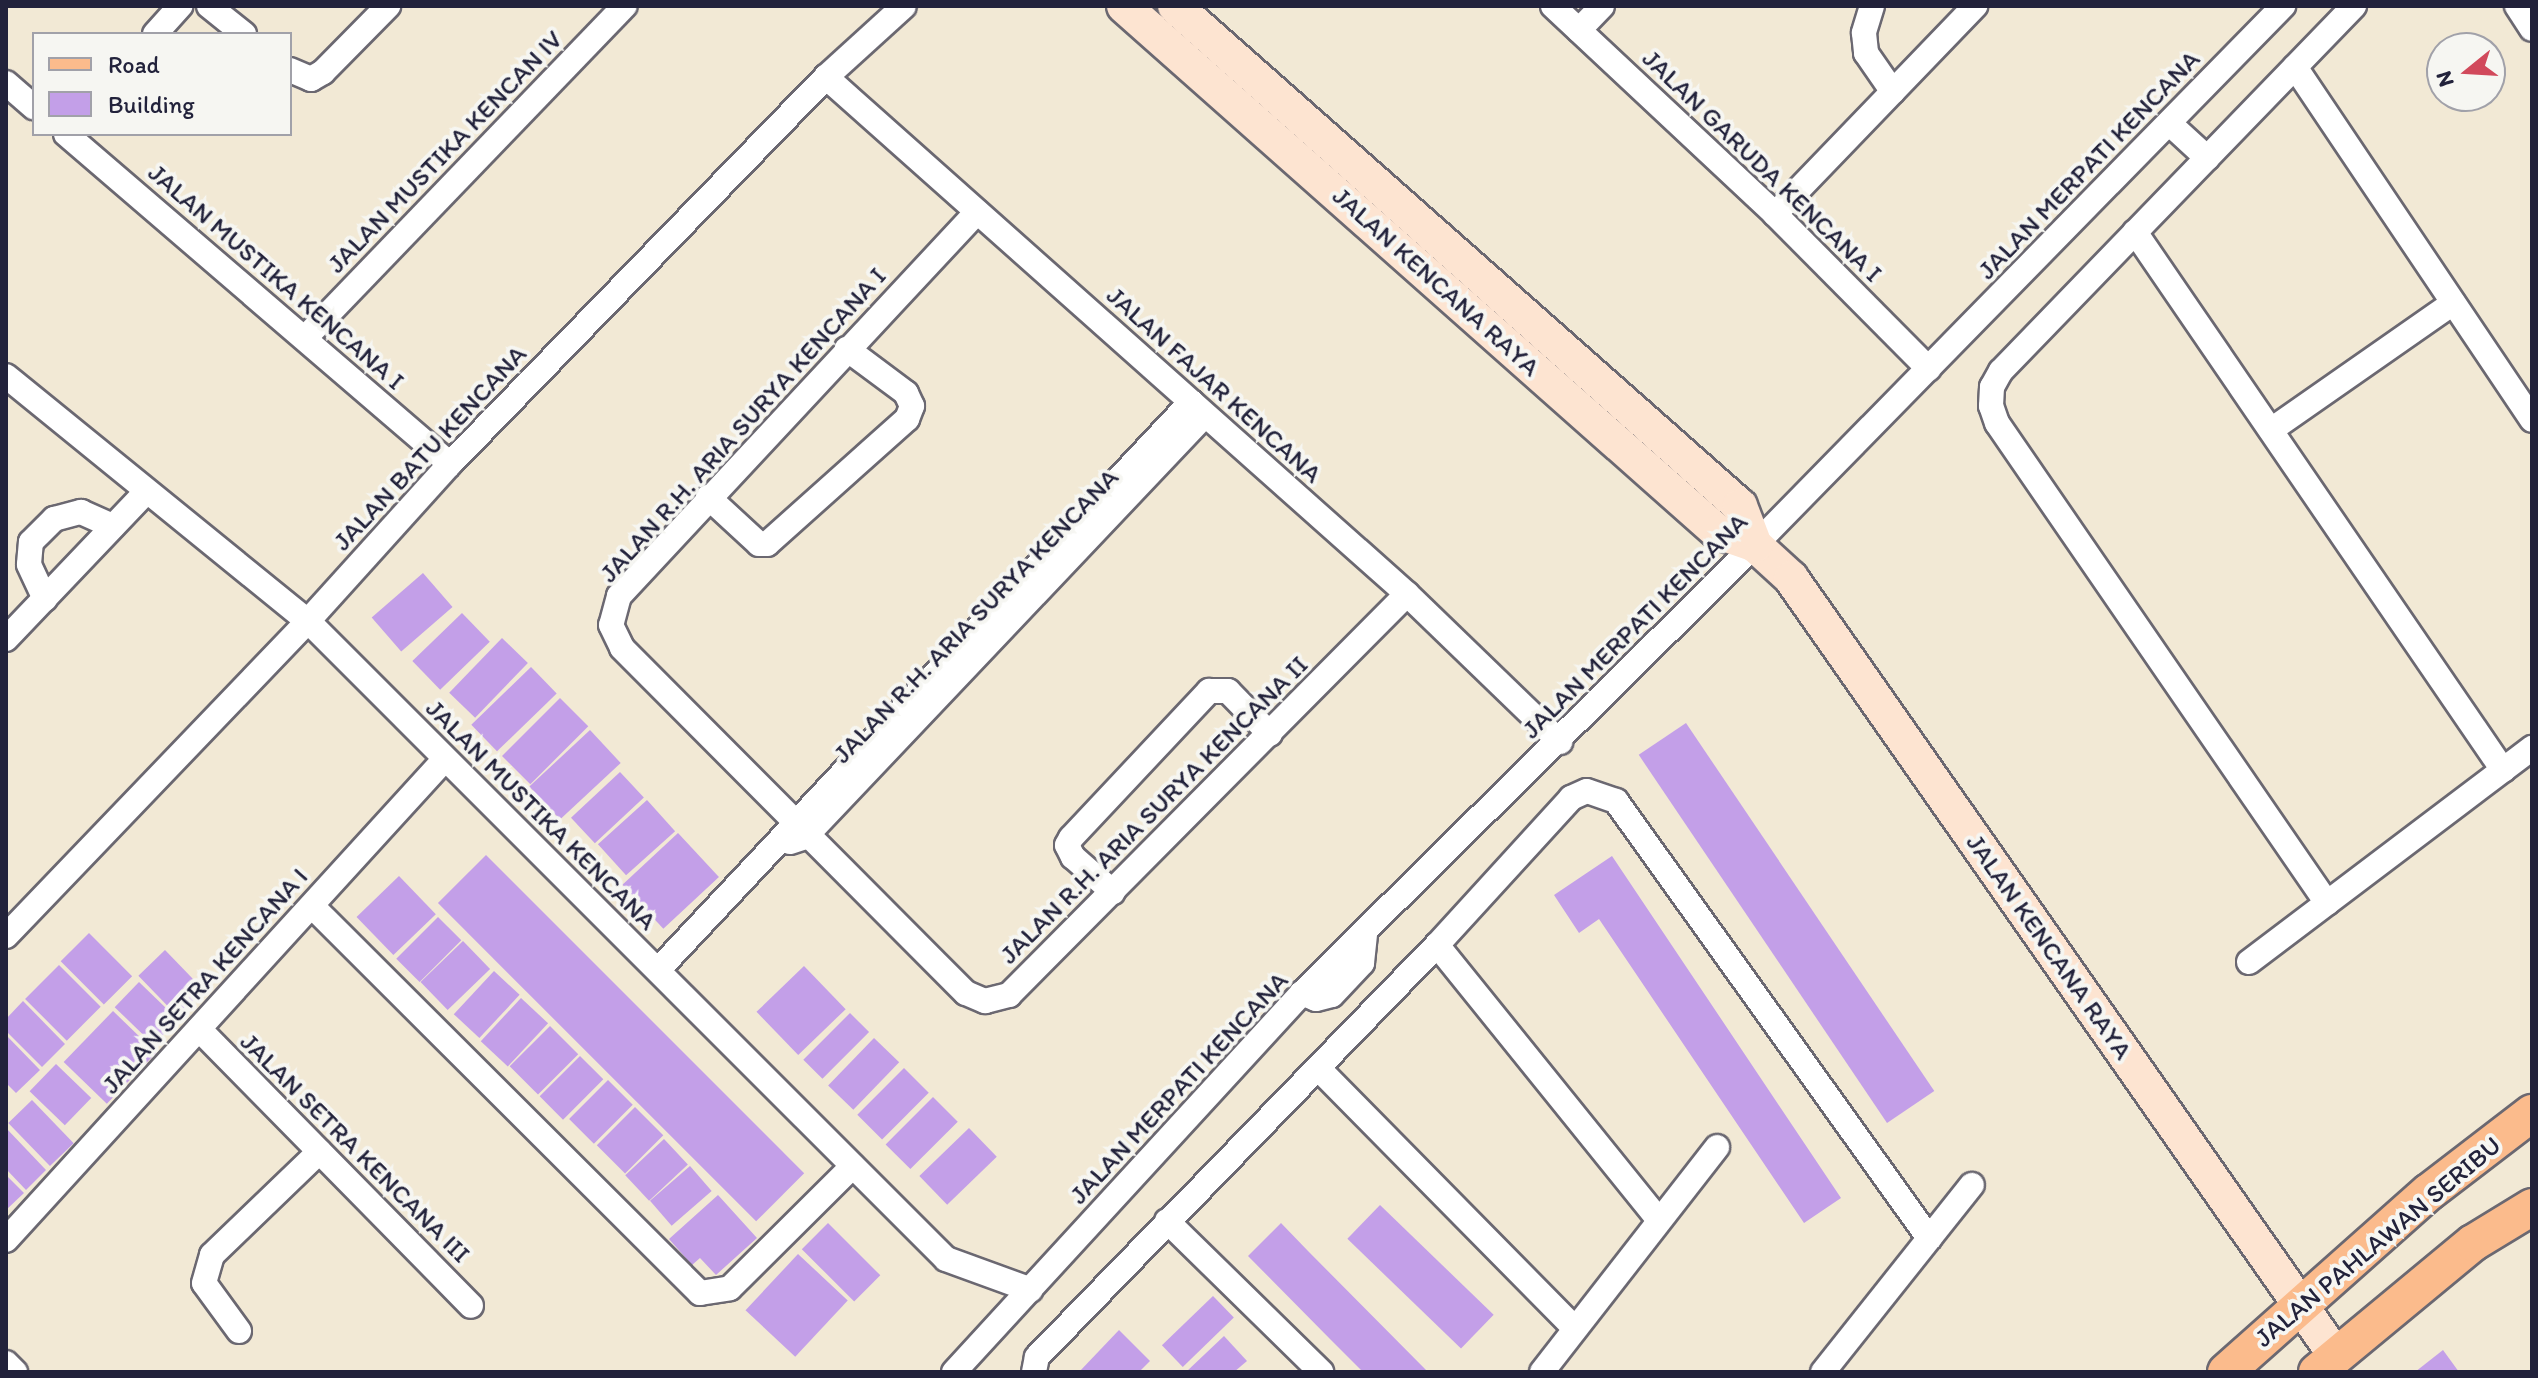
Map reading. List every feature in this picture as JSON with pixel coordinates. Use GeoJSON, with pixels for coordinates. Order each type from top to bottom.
{"type":"FeatureCollection","features":[{"type":"Feature","properties":{"kind":"main road","name":"JALAN PAHLAWAN SERIBU"},"geometry":{"type":"LineString","coordinates":[[2226,1372],[2429,1192],[2532,1113]]}},
{"type":"Feature","properties":{"kind":"main road"},"geometry":{"type":"LineString","coordinates":[[2327,1364],[2473,1243],[2532,1207]]}},
{"type":"Feature","properties":{"kind":"street"},"geometry":{"type":"LineString","coordinates":[[157,32],[180,6]]}},
{"type":"Feature","properties":{"kind":"street"},"geometry":{"type":"LineString","coordinates":[[209,6],[242,32]]}},
{"type":"Feature","properties":{"kind":"street"},"geometry":{"type":"LineString","coordinates":[[292,71],[311,79],[323,72],[388,6]]}},
{"type":"Feature","properties":{"kind":"street","name":"JALAN MUSTIKA KENCAN IV"},"geometry":{"type":"LineString","coordinates":[[305,338],[625,6]]}},
{"type":"Feature","properties":{"kind":"street","name":"JALAN BATU KENCANA"},"geometry":{"type":"LineString","coordinates":[[6,936],[308,621],[450,464],[826,77],[904,6]]}},
{"type":"Feature","properties":{"kind":"street","name":"JALAN KENCANA RAYA"},"geometry":{"type":"LineString","coordinates":[[1124,6],[1718,532],[1755,545]]}},
{"type":"Feature","properties":{"kind":"street","name":"JALAN KENCANA RAYA"},"geometry":{"type":"LineString","coordinates":[[1175,6],[1740,506],[1755,545],[1815,606],[2298,1308],[2327,1364]]}},
{"type":"Feature","properties":{"kind":"street","name":"JALAN GARUDA KENCANA I"},"geometry":{"type":"LineString","coordinates":[[1553,6],[1775,214],[1929,369]]}},
{"type":"Feature","properties":{"kind":"street"},"geometry":{"type":"LineString","coordinates":[[1579,30],[1602,6]]}},
{"type":"Feature","properties":{"kind":"street"},"geometry":{"type":"LineString","coordinates":[[1872,6],[1864,33],[1866,53],[1893,92]]}},
{"type":"Feature","properties":{"kind":"street"},"geometry":{"type":"LineString","coordinates":[[1775,214],[1975,6]]}},
{"type":"Feature","properties":{"kind":"street","name":"JALAN MERPATI KENCANA"},"geometry":{"type":"LineString","coordinates":[[954,1372],[1302,993],[1560,742],[2283,6]]}},
{"type":"Feature","properties":{"kind":"street"},"geometry":{"type":"LineString","coordinates":[[2327,903],[1997,423],[1991,406],[1992,387],[2001,371],[2354,6]]}},
{"type":"Feature","properties":{"kind":"street"},"geometry":{"type":"LineString","coordinates":[[2517,6],[2532,29]]}},
{"type":"Feature","properties":{"kind":"street"},"geometry":{"type":"LineString","coordinates":[[2295,67],[2532,420]]}},
{"type":"Feature","properties":{"kind":"street","name":"JALAN FAJAR KENCANA"},"geometry":{"type":"LineString","coordinates":[[826,77],[1407,594],[1560,742]]}},
{"type":"Feature","properties":{"kind":"street"},"geometry":{"type":"LineString","coordinates":[[6,83],[32,105]]}},
{"type":"Feature","properties":{"kind":"street"},"geometry":{"type":"LineString","coordinates":[[2169,123],[2207,158]]}},
{"type":"Feature","properties":{"kind":"street","name":"JALAN MUSTIKA KENCANA I"},"geometry":{"type":"LineString","coordinates":[[68,136],[450,464]]}},
{"type":"Feature","properties":{"kind":"street","name":"JALAN R.H. ARIA SURYA KENCANA I"},"geometry":{"type":"LineString","coordinates":[[792,835],[622,648],[611,625],[619,596],[708,497],[977,212]]}},
{"type":"Feature","properties":{"kind":"street"},"geometry":{"type":"LineString","coordinates":[[2135,232],[2503,770]]}},
{"type":"Feature","properties":{"kind":"street"},"geometry":{"type":"LineString","coordinates":[[2271,430],[2453,303]]}},
{"type":"Feature","properties":{"kind":"street"},"geometry":{"type":"LineString","coordinates":[[708,497],[759,544],[767,544],[907,419],[912,406],[906,393],[847,349]]}},
{"type":"Feature","properties":{"kind":"street","name":"JALAN MUSTIKA KENCANA"},"geometry":{"type":"LineString","coordinates":[[6,376],[308,621],[946,1259],[1031,1290]]}},
{"type":"Feature","properties":{"kind":"street","name":"JALAN R.H. ARIA SURYA KENCANA"},"geometry":{"type":"LineString","coordinates":[[658,970],[792,835],[1198,409]]}},
{"type":"Feature","properties":{"kind":"street"},"geometry":{"type":"LineString","coordinates":[[6,639],[147,491]]}},
{"type":"Feature","properties":{"kind":"street"},"geometry":{"type":"LineString","coordinates":[[45,599],[29,564],[31,542],[54,519],[81,512],[113,526]]}},
{"type":"Feature","properties":{"kind":"street","name":"JALAN R.H. ARIA SURYA KENCANA II"},"geometry":{"type":"LineString","coordinates":[[792,835],[966,993],[985,1001],[1009,995],[1407,594]]}},
{"type":"Feature","properties":{"kind":"street"},"geometry":{"type":"LineString","coordinates":[[1113,892],[1073,857],[1067,845],[1209,691],[1228,691],[1270,734]]}},
{"type":"Feature","properties":{"kind":"street"},"geometry":{"type":"LineString","coordinates":[[2249,962],[2532,748]]}},
{"type":"Feature","properties":{"kind":"street","name":"JALAN SETRA KENCANA I"},"geometry":{"type":"LineString","coordinates":[[6,1240],[444,760]]}},
{"type":"Feature","properties":{"kind":"street"},"geometry":{"type":"LineString","coordinates":[[1034,1372],[1037,1357],[1437,945],[1571,798],[1587,791],[1608,796],[1929,1238]]}},
{"type":"Feature","properties":{"kind":"street"},"geometry":{"type":"LineString","coordinates":[[312,906],[700,1293],[730,1288],[853,1166]]}},
{"type":"Feature","properties":{"kind":"street"},"geometry":{"type":"LineString","coordinates":[[1302,993],[1324,999],[1346,980],[1366,953],[1365,932]]}},
{"type":"Feature","properties":{"kind":"street"},"geometry":{"type":"LineString","coordinates":[[1437,945],[1659,1220]]}},
{"type":"Feature","properties":{"kind":"street"},"geometry":{"type":"LineString","coordinates":[[1346,980],[1374,1007]]}},
{"type":"Feature","properties":{"kind":"street","name":"JALAN SETRA KENCANA III"},"geometry":{"type":"LineString","coordinates":[[199,1029],[471,1306]]}},
{"type":"Feature","properties":{"kind":"street"},"geometry":{"type":"LineString","coordinates":[[1318,1068],[1575,1329]]}},
{"type":"Feature","properties":{"kind":"street"},"geometry":{"type":"LineString","coordinates":[[1542,1372],[1717,1147]]}},
{"type":"Feature","properties":{"kind":"street"},"geometry":{"type":"LineString","coordinates":[[239,1331],[204,1283],[212,1255],[319,1152]]}},
{"type":"Feature","properties":{"kind":"street"},"geometry":{"type":"LineString","coordinates":[[1823,1372],[1972,1185]]}},
{"type":"Feature","properties":{"kind":"street"},"geometry":{"type":"LineString","coordinates":[[1167,1221],[1321,1372]]}},
{"type":"Feature","properties":{"kind":"street"},"geometry":{"type":"LineString","coordinates":[[6,1363],[15,1372]]}},
{"type":"Feature","properties":{"kind":"building"},"geometry":{"type":"Polygon","coordinates":[[[423,573],[453,607],[401,652],[372,618],[423,573]]]}},
{"type":"Feature","properties":{"kind":"building"},"geometry":{"type":"Polygon","coordinates":[[[462,613],[490,642],[440,690],[412,661],[462,613]]]}},
{"type":"Feature","properties":{"kind":"building"},"geometry":{"type":"Polygon","coordinates":[[[502,638],[528,663],[475,718],[449,693],[502,638]]]}},
{"type":"Feature","properties":{"kind":"building"},"geometry":{"type":"Polygon","coordinates":[[[531,667],[557,694],[497,751],[471,725],[531,667]]]}},
{"type":"Feature","properties":{"kind":"building"},"geometry":{"type":"Polygon","coordinates":[[[560,698],[588,726],[530,784],[502,756],[560,698]]]}},
{"type":"Feature","properties":{"kind":"building"},"geometry":{"type":"Polygon","coordinates":[[[1686,723],[1934,1091],[1887,1123],[1639,755],[1686,723]]]}},
{"type":"Feature","properties":{"kind":"building"},"geometry":{"type":"Polygon","coordinates":[[[590,730],[621,763],[560,820],[529,787],[590,730]]]}},
{"type":"Feature","properties":{"kind":"building"},"geometry":{"type":"Polygon","coordinates":[[[620,772],[644,798],[595,843],[571,818],[620,772]]]}},
{"type":"Feature","properties":{"kind":"building"},"geometry":{"type":"Polygon","coordinates":[[[647,800],[675,831],[626,875],[598,844],[647,800]]]}},
{"type":"Feature","properties":{"kind":"building"},"geometry":{"type":"Polygon","coordinates":[[[678,833],[719,877],[663,929],[622,885],[678,833]]]}},
{"type":"Feature","properties":{"kind":"building"},"geometry":{"type":"Polygon","coordinates":[[[486,855],[804,1173],[756,1221],[438,903],[486,855]]]}},
{"type":"Feature","properties":{"kind":"building"},"geometry":{"type":"Polygon","coordinates":[[[1612,856],[1841,1198],[1804,1223],[1599,919],[1579,933],[1554,895],[1612,856]]]}},
{"type":"Feature","properties":{"kind":"building"},"geometry":{"type":"Polygon","coordinates":[[[399,876],[436,914],[393,955],[357,917],[399,876]]]}},
{"type":"Feature","properties":{"kind":"building"},"geometry":{"type":"Polygon","coordinates":[[[438,917],[461,940],[420,982],[396,959],[438,917]]]}},
{"type":"Feature","properties":{"kind":"building"},"geometry":{"type":"Polygon","coordinates":[[[89,933],[132,976],[104,1004],[61,961],[89,933]]]}},
{"type":"Feature","properties":{"kind":"building"},"geometry":{"type":"Polygon","coordinates":[[[463,941],[490,969],[448,1010],[421,982],[463,941]]]}},
{"type":"Feature","properties":{"kind":"building"},"geometry":{"type":"Polygon","coordinates":[[[165,950],[204,990],[177,1016],[138,976],[165,950]]]}},
{"type":"Feature","properties":{"kind":"building"},"geometry":{"type":"Polygon","coordinates":[[[59,965],[101,1007],[67,1041],[25,999],[59,965]]]}},
{"type":"Feature","properties":{"kind":"building"},"geometry":{"type":"Polygon","coordinates":[[[804,966],[846,1009],[798,1055],[757,1012],[804,966]]]}},
{"type":"Feature","properties":{"kind":"building"},"geometry":{"type":"Polygon","coordinates":[[[494,971],[520,995],[479,1038],[454,1014],[494,971]]]}},
{"type":"Feature","properties":{"kind":"building"},"geometry":{"type":"Polygon","coordinates":[[[139,982],[178,1020],[154,1045],[115,1007],[139,982]]]}},
{"type":"Feature","properties":{"kind":"building"},"geometry":{"type":"Polygon","coordinates":[[[521,998],[548,1023],[508,1066],[481,1041],[521,998]]]}},
{"type":"Feature","properties":{"kind":"building"},"geometry":{"type":"Polygon","coordinates":[[[23,1001],[65,1044],[42,1067],[6,1031],[6,1019],[23,1001]]]}},
{"type":"Feature","properties":{"kind":"building"},"geometry":{"type":"Polygon","coordinates":[[[113,1011],[156,1053],[107,1104],[64,1062],[113,1011]]]}},
{"type":"Feature","properties":{"kind":"building"},"geometry":{"type":"Polygon","coordinates":[[[850,1013],[869,1032],[822,1079],[803,1060],[850,1013]]]}},
{"type":"Feature","properties":{"kind":"building"},"geometry":{"type":"Polygon","coordinates":[[[550,1026],[578,1054],[538,1095],[510,1066],[550,1026]]]}},
{"type":"Feature","properties":{"kind":"building"},"geometry":{"type":"Polygon","coordinates":[[[6,1035],[40,1070],[16,1093],[6,1083],[6,1035]]]}},
{"type":"Feature","properties":{"kind":"building"},"geometry":{"type":"Polygon","coordinates":[[[874,1038],[899,1062],[853,1110],[828,1085],[874,1038]]]}},
{"type":"Feature","properties":{"kind":"building"},"geometry":{"type":"Polygon","coordinates":[[[580,1056],[603,1079],[563,1120],[540,1096],[580,1056]]]}},
{"type":"Feature","properties":{"kind":"building"},"geometry":{"type":"Polygon","coordinates":[[[56,1064],[91,1098],[65,1125],[30,1091],[56,1064]]]}},
{"type":"Feature","properties":{"kind":"building"},"geometry":{"type":"Polygon","coordinates":[[[904,1068],[929,1093],[882,1139],[857,1115],[904,1068]]]}},
{"type":"Feature","properties":{"kind":"building"},"geometry":{"type":"Polygon","coordinates":[[[608,1080],[633,1105],[594,1144],[569,1119],[608,1080]]]}},
{"type":"Feature","properties":{"kind":"building"},"geometry":{"type":"Polygon","coordinates":[[[933,1097],[958,1122],[910,1169],[886,1144],[933,1097]]]}},
{"type":"Feature","properties":{"kind":"building"},"geometry":{"type":"Polygon","coordinates":[[[32,1100],[74,1143],[50,1166],[8,1123],[32,1100]]]}},
{"type":"Feature","properties":{"kind":"building"},"geometry":{"type":"Polygon","coordinates":[[[635,1107],[663,1135],[625,1173],[597,1145],[635,1107]]]}},
{"type":"Feature","properties":{"kind":"building"},"geometry":{"type":"Polygon","coordinates":[[[6,1128],[46,1170],[26,1190],[6,1169],[6,1128]]]}},
{"type":"Feature","properties":{"kind":"building"},"geometry":{"type":"Polygon","coordinates":[[[969,1128],[997,1157],[947,1205],[919,1176],[969,1128]]]}},
{"type":"Feature","properties":{"kind":"building"},"geometry":{"type":"Polygon","coordinates":[[[664,1139],[688,1165],[649,1201],[625,1175],[664,1139]]]}},
{"type":"Feature","properties":{"kind":"building"},"geometry":{"type":"Polygon","coordinates":[[[690,1166],[712,1191],[672,1226],[650,1201],[690,1166]]]}},
{"type":"Feature","properties":{"kind":"building"},"geometry":{"type":"Polygon","coordinates":[[[6,1175],[24,1193],[6,1210],[6,1175]]]}},
{"type":"Feature","properties":{"kind":"building"},"geometry":{"type":"Polygon","coordinates":[[[718,1195],[757,1238],[716,1275],[700,1258],[692,1265],[669,1239],[718,1195]]]}},
{"type":"Feature","properties":{"kind":"building"},"geometry":{"type":"Polygon","coordinates":[[[1380,1205],[1494,1315],[1461,1349],[1347,1239],[1380,1205]]]}},
{"type":"Feature","properties":{"kind":"building"},"geometry":{"type":"Polygon","coordinates":[[[828,1223],[880,1275],[854,1301],[802,1249],[828,1223]]]}},
{"type":"Feature","properties":{"kind":"building"},"geometry":{"type":"Polygon","coordinates":[[[1281,1223],[1428,1372],[1363,1372],[1248,1256],[1281,1223]]]}},
{"type":"Feature","properties":{"kind":"building"},"geometry":{"type":"Polygon","coordinates":[[[798,1254],[848,1300],[795,1357],[745,1310],[798,1254]]]}},
{"type":"Feature","properties":{"kind":"building"},"geometry":{"type":"Polygon","coordinates":[[[1213,1296],[1234,1318],[1183,1367],[1162,1345],[1213,1296]]]}},
{"type":"Feature","properties":{"kind":"building"},"geometry":{"type":"Polygon","coordinates":[[[1119,1330],[1150,1361],[1139,1372],[1079,1372],[1119,1330]]]}},
{"type":"Feature","properties":{"kind":"building"},"geometry":{"type":"Polygon","coordinates":[[[1224,1336],[1247,1361],[1234,1372],[1186,1372],[1224,1336]]]}},
{"type":"Feature","properties":{"kind":"building"},"geometry":{"type":"Polygon","coordinates":[[[2443,1350],[2459,1372],[2415,1372],[2443,1350]]]}}]}
